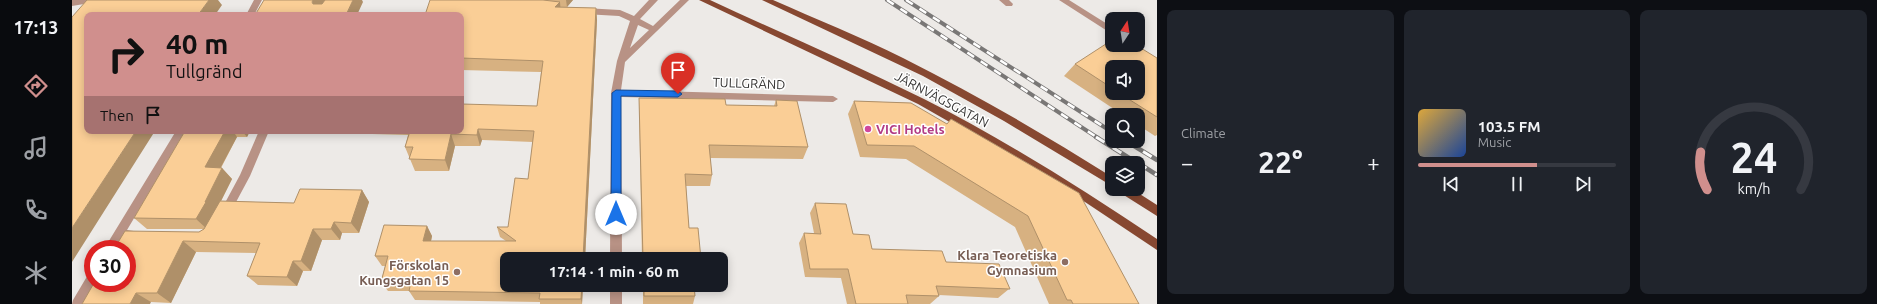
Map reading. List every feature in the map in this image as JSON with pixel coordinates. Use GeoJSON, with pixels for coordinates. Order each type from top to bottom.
{"type":"FeatureCollection","features":[{"type":"Feature","properties":{"kind":"main road","name":"JÄRNVÄGSGATAN"},"geometry":{"type":"LineString","coordinates":[[703,0],[921,102],[1027,161],[1089,199],[1156,244]]}},
{"type":"Feature","properties":{"kind":"main road","name":"JÄRNVÄGSGATAN"},"geometry":{"type":"LineString","coordinates":[[766,0],[897,60],[951,87],[1025,129],[1105,178]]}},
{"type":"Feature","properties":{"kind":"main road"},"geometry":{"type":"LineString","coordinates":[[1134,196],[1157,211]]}},
{"type":"Feature","properties":{"kind":"street"},"geometry":{"type":"LineString","coordinates":[[72,3],[90,0]]}},
{"type":"Feature","properties":{"kind":"street"},"geometry":{"type":"LineString","coordinates":[[252,12],[258,0]]}},
{"type":"Feature","properties":{"kind":"street"},"geometry":{"type":"LineString","coordinates":[[616,252],[616,93],[621,61],[635,20],[654,0]]}},
{"type":"Feature","properties":{"kind":"street"},"geometry":{"type":"LineString","coordinates":[[621,61],[685,0]]}},
{"type":"Feature","properties":{"kind":"street"},"geometry":{"type":"LineString","coordinates":[[1063,0],[1105,27]]}},
{"type":"Feature","properties":{"kind":"street"},"geometry":{"type":"LineString","coordinates":[[574,11],[620,13],[655,30]]}},
{"type":"Feature","properties":{"kind":"street","name":"TULLGRÄND"},"geometry":{"type":"LineString","coordinates":[[616,93],[833,99]]}},
{"type":"Feature","properties":{"kind":"street"},"geometry":{"type":"LineString","coordinates":[[115,240],[178,134]]}},
{"type":"Feature","properties":{"kind":"street"},"geometry":{"type":"LineString","coordinates":[[219,222],[245,176],[263,134]]}},
{"type":"Feature","properties":{"kind":"street"},"geometry":{"type":"LineString","coordinates":[[118,235],[149,235]]}},
{"type":"Feature","properties":{"kind":"street"},"geometry":{"type":"LineString","coordinates":[[77,304],[84,292]]}},
{"type":"Feature","properties":{"kind":"street"},"geometry":{"type":"LineString","coordinates":[[616,292],[616,304]]}},
{"type":"Feature","properties":{"kind":"building"},"geometry":{"type":"Polygon","coordinates":[[[87,0],[209,0],[200,12],[84,12],[84,134],[134,134],[72,228],[72,17],[87,0]]]}},
{"type":"Feature","properties":{"kind":"building"},"geometry":{"type":"Polygon","coordinates":[[[264,0],[313,0],[313,4],[322,4],[325,0],[353,0],[347,12],[257,12],[264,0]]]}},
{"type":"Feature","properties":{"kind":"building"},"geometry":{"type":"Polygon","coordinates":[[[430,0],[543,0],[560,2],[555,7],[596,8],[583,252],[500,252],[500,292],[582,292],[581,299],[539,299],[540,293],[409,291],[411,282],[381,282],[388,256],[375,256],[384,225],[427,226],[423,241],[516,241],[497,227],[508,227],[515,178],[528,179],[534,131],[478,129],[477,135],[451,134],[464,134],[464,104],[537,106],[543,61],[464,58],[464,12],[426,12],[430,0]]]}},
{"type":"Feature","properties":{"kind":"building"},"geometry":{"type":"Polygon","coordinates":[[[1105,45],[1105,52],[1145,52],[1145,51],[1157,58],[1157,117],[1145,108],[1130,100],[1145,100],[1145,60],[1105,60],[1105,83],[1075,64],[1105,45]]]}},
{"type":"Feature","properties":{"kind":"building"},"geometry":{"type":"Polygon","coordinates":[[[639,98],[725,99],[726,105],[777,106],[776,100],[797,101],[808,147],[709,145],[712,175],[685,174],[689,228],[698,228],[700,252],[643,252],[639,98]]]}},
{"type":"Feature","properties":{"kind":"building"},"geometry":{"type":"Polygon","coordinates":[[[854,101],[911,103],[947,124],[951,119],[1079,193],[1139,304],[1073,304],[1071,300],[1067,300],[1028,216],[914,146],[867,145],[854,101]]]}},
{"type":"Feature","properties":{"kind":"building"},"geometry":{"type":"Polygon","coordinates":[[[183,134],[223,134],[205,167],[222,168],[196,219],[134,218],[183,134]]]}},
{"type":"Feature","properties":{"kind":"building"},"geometry":{"type":"Polygon","coordinates":[[[409,134],[451,134],[445,160],[409,159],[413,147],[405,147],[409,134]]]}},
{"type":"Feature","properties":{"kind":"building"},"geometry":{"type":"Polygon","coordinates":[[[300,189],[362,190],[351,223],[334,222],[331,229],[313,229],[301,261],[293,261],[287,277],[247,276],[260,243],[183,241],[157,293],[136,293],[130,304],[82,304],[89,292],[136,292],[136,240],[120,240],[125,231],[199,232],[204,229],[220,201],[294,203],[300,189]]]}},
{"type":"Feature","properties":{"kind":"building"},"geometry":{"type":"Polygon","coordinates":[[[815,203],[846,204],[853,234],[869,235],[872,249],[942,251],[946,262],[999,264],[1010,289],[936,286],[939,296],[906,295],[908,304],[856,304],[848,269],[810,269],[804,233],[821,234],[815,203]]]}},
{"type":"Feature","properties":{"kind":"building"},"geometry":{"type":"Polygon","coordinates":[[[644,292],[695,292],[695,296],[644,296],[644,292]]]}},
{"type":"Feature","properties":{"kind":"railway"},"geometry":{"type":"LineString","coordinates":[[887,0],[1098,138]]}},
{"type":"Feature","properties":{"kind":"railway"},"geometry":{"type":"LineString","coordinates":[[906,0],[1105,128]]}},
{"type":"Feature","properties":{"kind":"railway"},"geometry":{"type":"LineString","coordinates":[[1096,137],[1126,156]]}},
{"type":"Feature","properties":{"kind":"railway"},"geometry":{"type":"LineString","coordinates":[[1137,148],[1157,160]]}},
{"type":"Feature","properties":{"kind":"railway"},"geometry":{"type":"LineString","coordinates":[[1145,167],[1157,175]]}},
{"type":"Feature","properties":{"kind":"place","name":"VICI Hotels"},"geometry":{"type":"Point","coordinates":[868,129]}},
{"type":"Feature","properties":{"kind":"place","name":"Klara Teoretiska Gymnasium"},"geometry":{"type":"Point","coordinates":[1065,262]}},
{"type":"Feature","properties":{"kind":"place","name":"Förskolan Kungsgatan 15"},"geometry":{"type":"Point","coordinates":[457,272]}},
{"type":"Feature","properties":{"kind":"route"},"geometry":{"type":"LineString","coordinates":[[616,214],[616,93],[678,94]]}}]}
